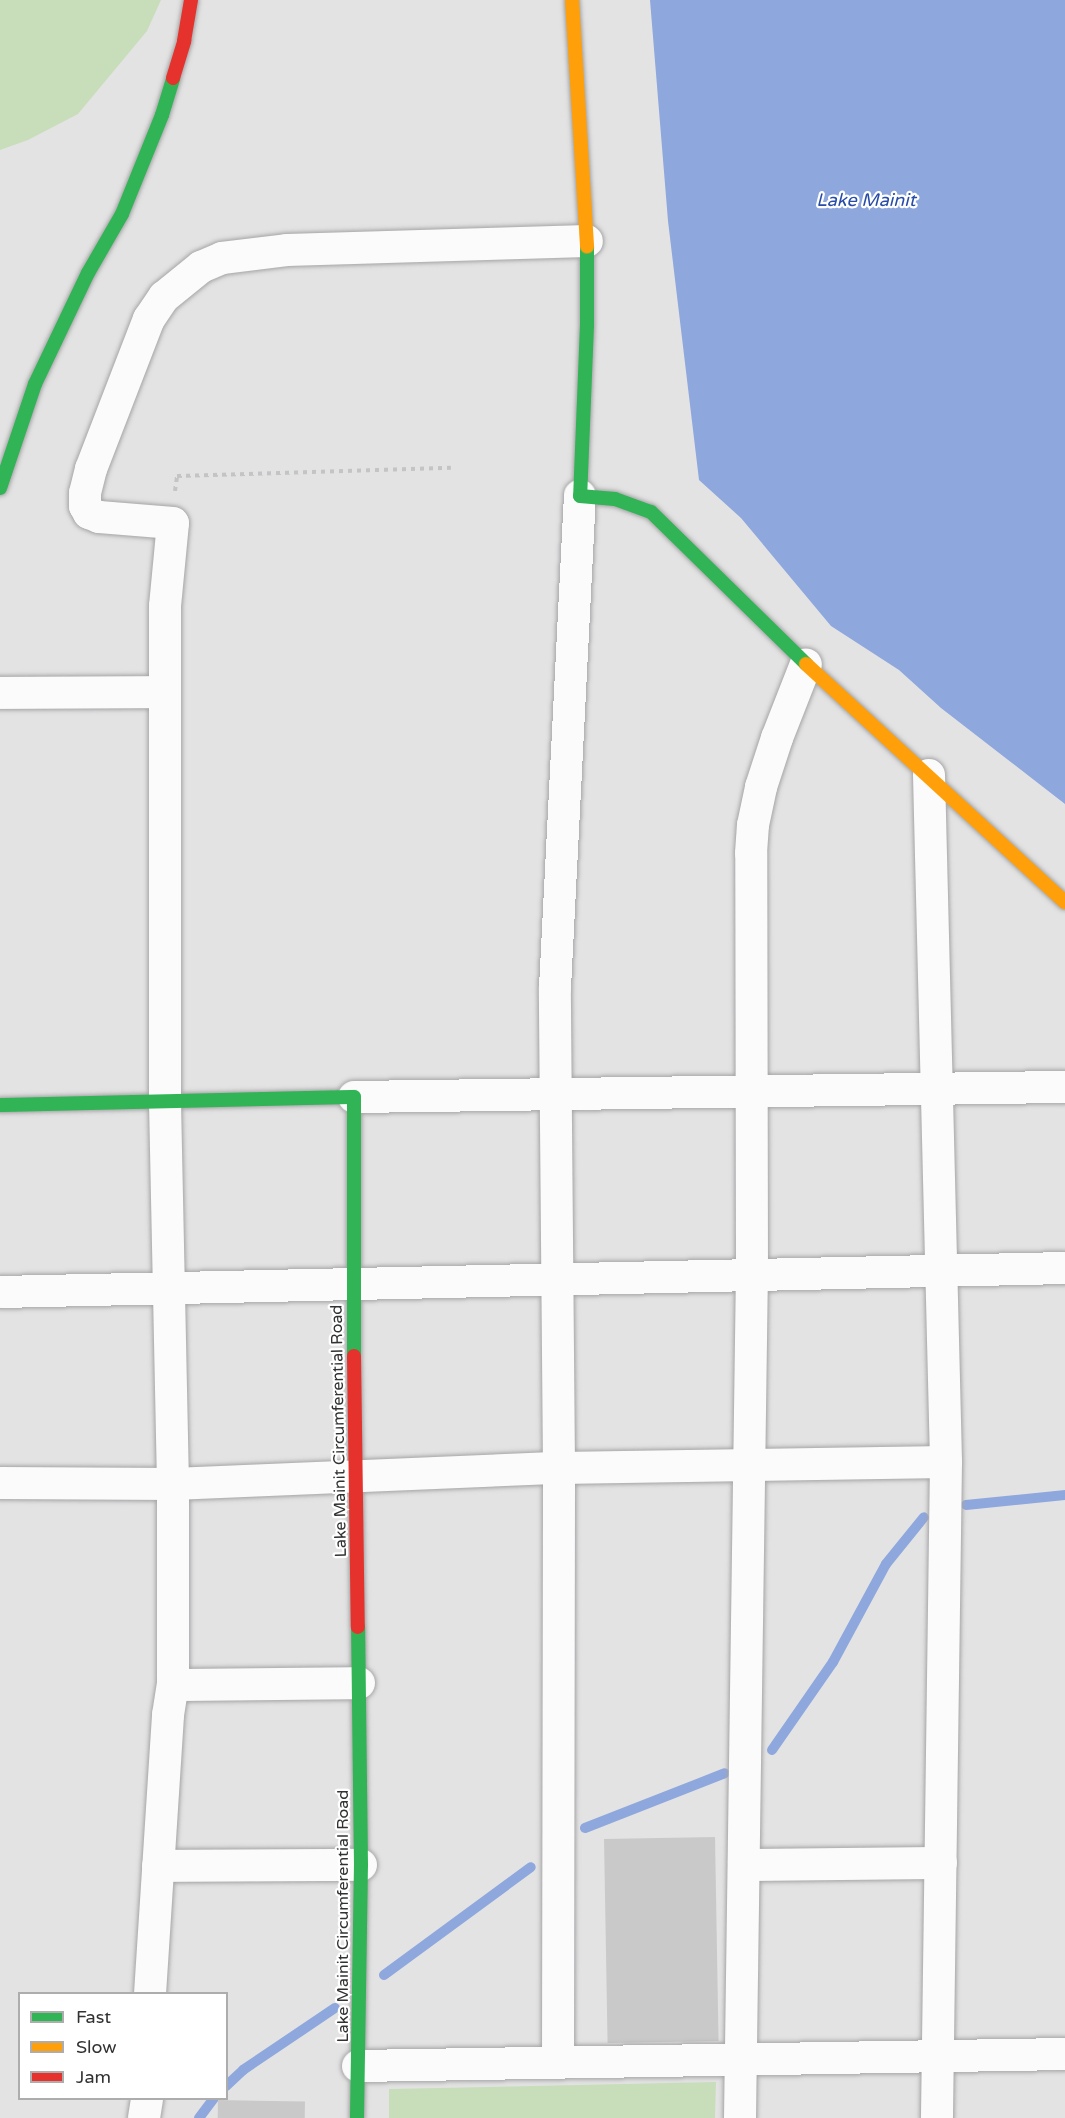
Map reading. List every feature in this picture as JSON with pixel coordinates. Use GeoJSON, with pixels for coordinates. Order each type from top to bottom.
{"type":"FeatureCollection","features":[{"type":"Feature","properties":{"kind":"main road"},"geometry":{"type":"LineString","coordinates":[[0,488],[35,384],[88,273],[122,214],[162,115],[184,41],[191,0]]}},
{"type":"Feature","properties":{"kind":"main road"},"geometry":{"type":"LineString","coordinates":[[572,0],[587,241],[587,325],[580,496],[615,499],[651,512],[806,664],[1065,902]]}},
{"type":"Feature","properties":{"kind":"main road"},"geometry":{"type":"LineString","coordinates":[[0,1105],[354,1097]]}},
{"type":"Feature","properties":{"kind":"main road","name":"Lake Mainit Circumferential Road"},"geometry":{"type":"LineString","coordinates":[[354,1097],[353,1284],[358,1476],[361,1865],[357,2118]]}},
{"type":"Feature","properties":{"kind":"street"},"geometry":{"type":"LineString","coordinates":[[150,1992],[168,1715],[173,1685],[173,1484],[165,1101],[165,606],[173,523],[99,517],[89,513],[85,506],[85,493],[95,459],[149,319],[164,297],[201,267],[222,258],[287,250],[587,241]]}},
{"type":"Feature","properties":{"kind":"street"},"geometry":{"type":"LineString","coordinates":[[558,2063],[560,1468],[555,988],[580,496]]}},
{"type":"Feature","properties":{"kind":"street"},"geometry":{"type":"LineString","coordinates":[[740,2118],[752,1275],[753,825],[777,738],[806,664]]}},
{"type":"Feature","properties":{"kind":"street"},"geometry":{"type":"LineString","coordinates":[[0,693],[165,692]]}},
{"type":"Feature","properties":{"kind":"street"},"geometry":{"type":"LineString","coordinates":[[929,775],[946,1462],[937,2118]]}},
{"type":"Feature","properties":{"kind":"street"},"geometry":{"type":"LineString","coordinates":[[354,1097],[1065,1088]]}},
{"type":"Feature","properties":{"kind":"street"},"geometry":{"type":"LineString","coordinates":[[0,1292],[1065,1268]]}},
{"type":"Feature","properties":{"kind":"street"},"geometry":{"type":"LineString","coordinates":[[0,1483],[173,1484],[560,1468],[750,1467],[946,1462]]}},
{"type":"Feature","properties":{"kind":"street"},"geometry":{"type":"LineString","coordinates":[[173,1685],[359,1683]]}},
{"type":"Feature","properties":{"kind":"street"},"geometry":{"type":"LineString","coordinates":[[744,1865],[941,1863]]}},
{"type":"Feature","properties":{"kind":"street"},"geometry":{"type":"LineString","coordinates":[[158,1866],[361,1865]]}},
{"type":"Feature","properties":{"kind":"street"},"geometry":{"type":"LineString","coordinates":[[358,2066],[1065,2054]]}},
{"type":"Feature","properties":{"kind":"street"},"geometry":{"type":"LineString","coordinates":[[144,2118],[147,2100]]}},
{"type":"Feature","properties":{"kind":"path"},"geometry":{"type":"LineString","coordinates":[[177,476],[451,468]]}},
{"type":"Feature","properties":{"kind":"green space"},"geometry":{"type":"Polygon","coordinates":[[[0,0],[161,0],[147,31],[78,114],[28,140],[0,150],[0,0]]]}},
{"type":"Feature","properties":{"kind":"green space"},"geometry":{"type":"Polygon","coordinates":[[[716,2082],[715,2118],[389,2118],[389,2089],[716,2082]]]}},
{"type":"Feature","properties":{"kind":"water","name":"Lake Mainit"},"geometry":{"type":"Polygon","coordinates":[[[650,0],[1065,0],[1065,804],[941,708],[899,670],[831,626],[741,518],[699,480],[668,221],[650,0]]]}},
{"type":"Feature","properties":{"kind":"building"},"geometry":{"type":"Polygon","coordinates":[[[715,1837],[719,2041],[608,2043],[604,1839],[715,1837]]]}},
{"type":"Feature","properties":{"kind":"building"},"geometry":{"type":"Polygon","coordinates":[[[218,2100],[305,2102],[305,2118],[218,2118],[218,2100]]]}},
{"type":"Feature","properties":{"kind":"waterway"},"geometry":{"type":"LineString","coordinates":[[966,1505],[1065,1495]]}},
{"type":"Feature","properties":{"kind":"waterway"},"geometry":{"type":"LineString","coordinates":[[772,1750],[833,1662],[886,1564],[924,1517]]}},
{"type":"Feature","properties":{"kind":"waterway"},"geometry":{"type":"LineString","coordinates":[[585,1828],[725,1773]]}},
{"type":"Feature","properties":{"kind":"waterway"},"geometry":{"type":"LineString","coordinates":[[384,1975],[531,1867]]}},
{"type":"Feature","properties":{"kind":"waterway"},"geometry":{"type":"LineString","coordinates":[[228,2084],[243,2070],[335,2008]]}},
{"type":"Feature","properties":{"kind":"waterway"},"geometry":{"type":"LineString","coordinates":[[199,2118],[212,2100]]}},
{"type":"Feature","properties":{"kind":"traffic: fast"},"geometry":{"type":"LineString","coordinates":[[0,488],[35,384],[88,273],[122,214],[162,115],[173,78]]}},
{"type":"Feature","properties":{"kind":"traffic: fast"},"geometry":{"type":"LineString","coordinates":[[587,247],[587,325],[580,496],[615,499],[651,512],[806,664]]}},
{"type":"Feature","properties":{"kind":"traffic: fast"},"geometry":{"type":"LineString","coordinates":[[0,1105],[354,1097],[354,1356]]}},
{"type":"Feature","properties":{"kind":"traffic: fast"},"geometry":{"type":"LineString","coordinates":[[357,2118],[361,1865],[358,1627]]}},
{"type":"Feature","properties":{"kind":"traffic: slow"},"geometry":{"type":"LineString","coordinates":[[572,0],[587,247]]}},
{"type":"Feature","properties":{"kind":"traffic: slow"},"geometry":{"type":"LineString","coordinates":[[806,664],[1065,902]]}},
{"type":"Feature","properties":{"kind":"traffic: jam"},"geometry":{"type":"LineString","coordinates":[[173,78],[184,41],[191,0]]}},
{"type":"Feature","properties":{"kind":"traffic: jam"},"geometry":{"type":"LineString","coordinates":[[354,1356],[358,1627]]}}]}
